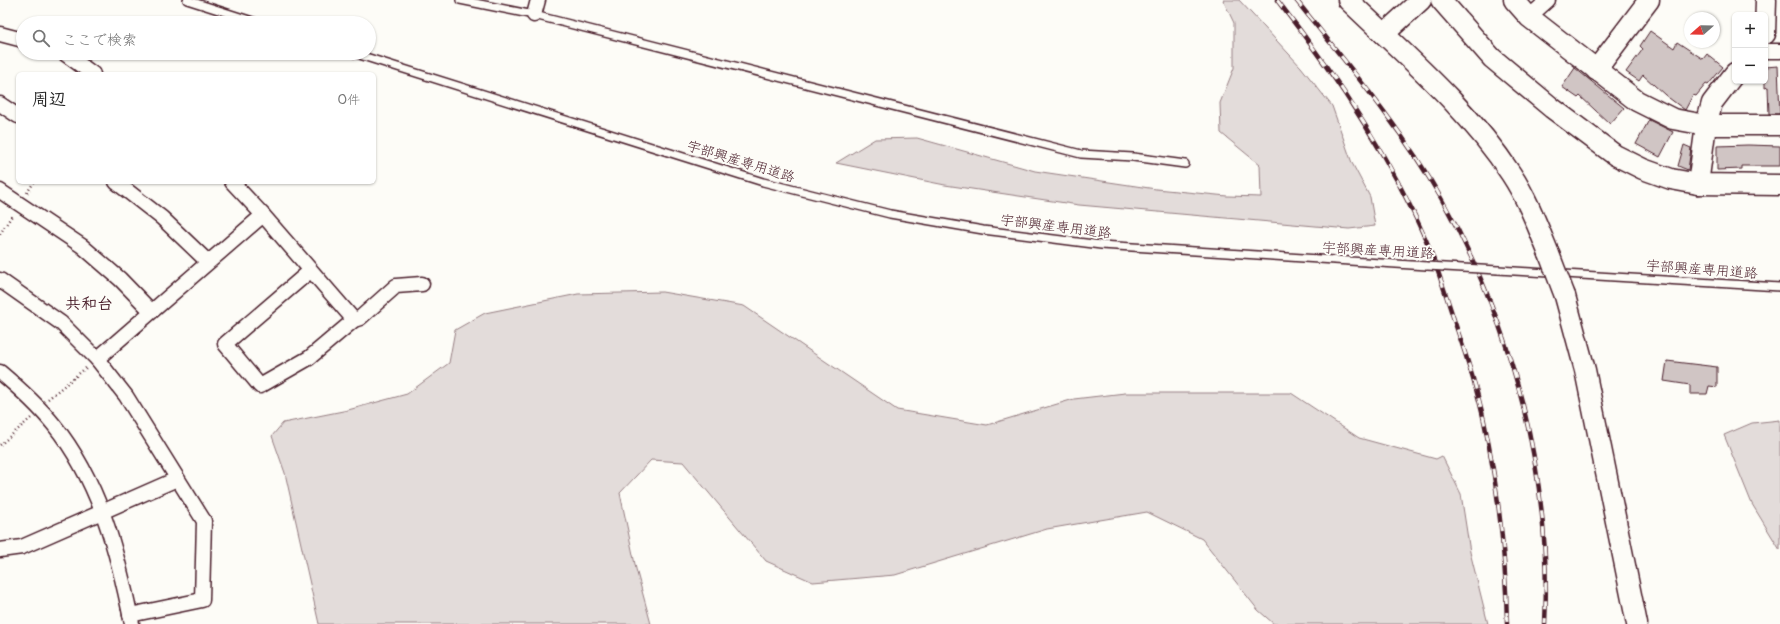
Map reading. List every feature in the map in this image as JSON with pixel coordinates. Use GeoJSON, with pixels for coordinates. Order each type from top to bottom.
{"type":"FeatureCollection","features":[{"type":"Feature","properties":{"kind":"street"},"geometry":{"type":"LineString","coordinates":[[534,15],[538,0]]}},
{"type":"Feature","properties":{"kind":"street"},"geometry":{"type":"LineString","coordinates":[[1348,0],[1450,99],[1490,144],[1512,176],[1549,254],[1565,296],[1585,370],[1638,624]]}},
{"type":"Feature","properties":{"kind":"street"},"geometry":{"type":"LineString","coordinates":[[1384,34],[1421,0]]}},
{"type":"Feature","properties":{"kind":"street"},"geometry":{"type":"LineString","coordinates":[[1441,0],[1492,58],[1552,108],[1615,155],[1643,169],[1670,179],[1698,184],[1780,185]]}},
{"type":"Feature","properties":{"kind":"street"},"geometry":{"type":"LineString","coordinates":[[1514,0],[1529,17],[1637,101],[1673,119],[1706,126],[1780,125]]}},
{"type":"Feature","properties":{"kind":"street"},"geometry":{"type":"LineString","coordinates":[[1529,17],[1548,0]]}},
{"type":"Feature","properties":{"kind":"street"},"geometry":{"type":"LineString","coordinates":[[1766,0],[1766,12]]}},
{"type":"Feature","properties":{"kind":"street"},"geometry":{"type":"LineString","coordinates":[[1596,70],[1644,2]]}},
{"type":"Feature","properties":{"kind":"street"},"geometry":{"type":"LineString","coordinates":[[0,34],[16,38]]}},
{"type":"Feature","properties":{"kind":"street"},"geometry":{"type":"LineString","coordinates":[[1768,51],[1780,51]]}},
{"type":"Feature","properties":{"kind":"street"},"geometry":{"type":"LineString","coordinates":[[74,60],[90,72]]}},
{"type":"Feature","properties":{"kind":"street"},"geometry":{"type":"LineString","coordinates":[[1698,184],[1706,126],[1712,103],[1732,77]]}},
{"type":"Feature","properties":{"kind":"street"},"geometry":{"type":"LineString","coordinates":[[0,104],[16,115]]}},
{"type":"Feature","properties":{"kind":"street"},"geometry":{"type":"LineString","coordinates":[[119,184],[162,218],[208,262]]}},
{"type":"Feature","properties":{"kind":"street"},"geometry":{"type":"LineString","coordinates":[[234,184],[263,215],[354,320]]}},
{"type":"Feature","properties":{"kind":"street"},"geometry":{"type":"LineString","coordinates":[[0,191],[82,246],[120,279],[151,311]]}},
{"type":"Feature","properties":{"kind":"street"},"geometry":{"type":"LineString","coordinates":[[97,359],[263,215]]}},
{"type":"Feature","properties":{"kind":"street"},"geometry":{"type":"LineString","coordinates":[[310,271],[225,344],[260,386],[309,358],[354,320],[360,318],[396,286],[422,284]]}},
{"type":"Feature","properties":{"kind":"street"},"geometry":{"type":"LineString","coordinates":[[0,280],[61,323],[97,359],[126,396],[204,521],[202,600],[131,620],[114,547],[102,511],[88,478],[69,446],[54,425],[28,397],[0,372]]}},
{"type":"Feature","properties":{"kind":"street"},"geometry":{"type":"LineString","coordinates":[[0,550],[22,547],[177,479]]}},
{"type":"Feature","properties":{"kind":"lane"},"geometry":{"type":"LineString","coordinates":[[187,0],[237,16]]}},
{"type":"Feature","properties":{"kind":"lane"},"geometry":{"type":"LineString","coordinates":[[460,0],[534,15],[1081,154],[1185,164]]}},
{"type":"Feature","properties":{"kind":"lane","name":"宇部興産専用道路"},"geometry":{"type":"LineString","coordinates":[[374,60],[763,182],[890,214],[983,230],[1101,245],[1780,287]]}},
{"type":"Feature","properties":{"kind":"path"},"geometry":{"type":"LineString","coordinates":[[45,402],[97,359]]}},
{"type":"Feature","properties":{"kind":"path"},"geometry":{"type":"LineString","coordinates":[[0,445],[34,415]]}},
{"type":"Feature","properties":{"kind":"shaded area"},"geometry":{"type":"Polygon","coordinates":[[[1223,0],[1239,0],[1301,67],[1332,106],[1352,163],[1370,197],[1375,226],[1349,229],[1079,205],[945,185],[836,163],[875,139],[917,138],[1035,171],[1156,189],[1227,196],[1261,197],[1260,165],[1221,133],[1220,103],[1234,68],[1234,23],[1223,0]]]}},
{"type":"Feature","properties":{"kind":"shaded area"},"geometry":{"type":"Polygon","coordinates":[[[662,292],[744,306],[897,410],[987,425],[1074,399],[1125,393],[1291,393],[1359,438],[1436,459],[1442,456],[1461,494],[1470,552],[1488,624],[1274,624],[1258,610],[1202,539],[1147,512],[1047,529],[895,575],[813,582],[766,561],[683,462],[651,460],[620,493],[636,569],[651,624],[319,624],[285,473],[272,436],[283,423],[348,410],[407,394],[449,363],[455,330],[485,313],[578,294],[662,292]]]}},
{"type":"Feature","properties":{"kind":"shaded area"},"geometry":{"type":"Polygon","coordinates":[[[1780,420],[1780,550],[1752,504],[1724,435],[1752,423],[1780,420]]]}},
{"type":"Feature","properties":{"kind":"building"},"geometry":{"type":"Polygon","coordinates":[[[1650,31],[1674,48],[1677,42],[1703,59],[1707,54],[1723,67],[1708,85],[1706,84],[1696,96],[1693,95],[1685,110],[1665,95],[1643,75],[1639,81],[1626,72],[1643,49],[1640,46],[1650,31]]]}},
{"type":"Feature","properties":{"kind":"building"},"geometry":{"type":"Polygon","coordinates":[[[1778,66],[1780,114],[1769,114],[1768,87],[1765,88],[1765,84],[1768,84],[1768,67],[1778,66]]]}},
{"type":"Feature","properties":{"kind":"building"},"geometry":{"type":"Polygon","coordinates":[[[1575,68],[1624,108],[1610,124],[1580,96],[1578,98],[1562,87],[1575,68]]]}},
{"type":"Feature","properties":{"kind":"building"},"geometry":{"type":"Polygon","coordinates":[[[1649,120],[1673,132],[1660,157],[1636,144],[1649,120]]]}},
{"type":"Feature","properties":{"kind":"building"},"geometry":{"type":"Polygon","coordinates":[[[1684,145],[1691,148],[1688,170],[1678,166],[1684,145]]]}},
{"type":"Feature","properties":{"kind":"building"},"geometry":{"type":"Polygon","coordinates":[[[1717,146],[1780,146],[1780,166],[1742,166],[1742,169],[1717,170],[1717,146]]]}},
{"type":"Feature","properties":{"kind":"building"},"geometry":{"type":"Polygon","coordinates":[[[1667,361],[1717,367],[1717,387],[1709,386],[1707,394],[1690,394],[1690,385],[1664,381],[1667,361]]]}},
{"type":"Feature","properties":{"kind":"railway"},"geometry":{"type":"LineString","coordinates":[[1277,0],[1319,56],[1359,115],[1395,176],[1434,260],[1471,372],[1484,421],[1497,497],[1503,548],[1507,624]]}},
{"type":"Feature","properties":{"kind":"railway"},"geometry":{"type":"LineString","coordinates":[[1296,0],[1373,96],[1409,146],[1441,198],[1466,247],[1489,298],[1507,350],[1523,404],[1534,458],[1542,513],[1545,569],[1545,624]]}},
{"type":"Feature","properties":{"kind":"district","name":"共和台"},"geometry":{"type":"Point","coordinates":[89,303]}}]}
